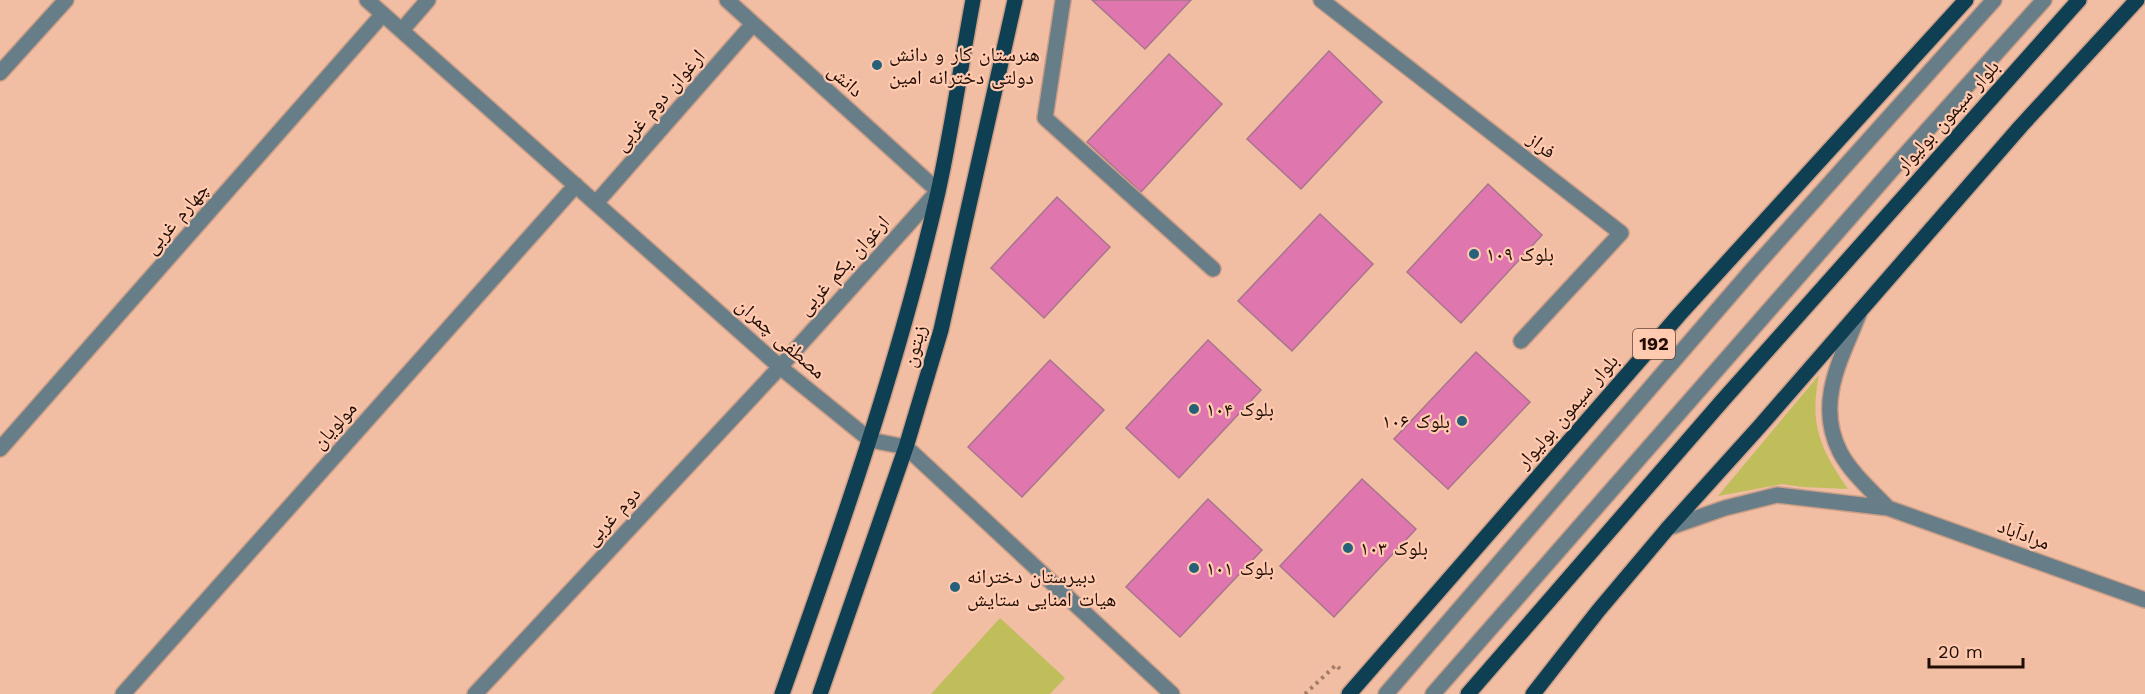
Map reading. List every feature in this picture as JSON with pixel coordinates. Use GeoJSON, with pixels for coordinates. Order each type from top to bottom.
{"type":"FeatureCollection","features":[{"type":"Feature","properties":{"kind":"main road","name":"زیتون"},"geometry":{"type":"LineString","coordinates":[[782,694],[870,440],[897,350],[938,191],[973,0]]}},
{"type":"Feature","properties":{"kind":"main road","name":"زیتون"},"geometry":{"type":"LineString","coordinates":[[820,694],[906,447],[941,330],[1015,0]]}},
{"type":"Feature","properties":{"kind":"main road","name":"بلوار سیمون بولیوار"},"geometry":{"type":"LineString","coordinates":[[1349,694],[1679,315],[1966,0]]}},
{"type":"Feature","properties":{"kind":"main road","name":"بلوار سیمون بولیوار"},"geometry":{"type":"LineString","coordinates":[[1468,694],[1755,364],[2079,0]]}},
{"type":"Feature","properties":{"kind":"main road"},"geometry":{"type":"LineString","coordinates":[[1533,694],[1598,611],[1668,528],[1760,426],[2021,126],[2137,0]]}},
{"type":"Feature","properties":{"kind":"street"},"geometry":{"type":"LineString","coordinates":[[0,73],[66,0]]}},
{"type":"Feature","properties":{"kind":"street","name":"مصطفی چمران"},"geometry":{"type":"LineString","coordinates":[[367,0],[780,367],[870,440],[906,447]]}},
{"type":"Feature","properties":{"kind":"street"},"geometry":{"type":"LineString","coordinates":[[402,30],[428,0]]}},
{"type":"Feature","properties":{"kind":"street","name":"دانش"},"geometry":{"type":"LineString","coordinates":[[727,0],[938,191]]}},
{"type":"Feature","properties":{"kind":"street"},"geometry":{"type":"LineString","coordinates":[[1063,0],[1045,118],[1213,269]]}},
{"type":"Feature","properties":{"kind":"street","name":"فراز"},"geometry":{"type":"LineString","coordinates":[[1321,0],[1621,233],[1521,341]]}},
{"type":"Feature","properties":{"kind":"street"},"geometry":{"type":"LineString","coordinates":[[1386,694],[1752,270],[1994,0]]}},
{"type":"Feature","properties":{"kind":"street"},"geometry":{"type":"LineString","coordinates":[[1433,694],[1896,165],[2044,0]]}},
{"type":"Feature","properties":{"kind":"street","name":"چهارم غربی"},"geometry":{"type":"LineString","coordinates":[[0,449],[383,15]]}},
{"type":"Feature","properties":{"kind":"street","name":"ارغوان دوم غربی"},"geometry":{"type":"LineString","coordinates":[[596,203],[753,24]]}},
{"type":"Feature","properties":{"kind":"street","name":"مولویان"},"geometry":{"type":"LineString","coordinates":[[123,694],[576,185]]}},
{"type":"Feature","properties":{"kind":"street","name":"ارغوان یکم غربی"},"geometry":{"type":"LineString","coordinates":[[780,367],[938,191]]}},
{"type":"Feature","properties":{"kind":"street"},"geometry":{"type":"LineString","coordinates":[[1862,308],[1833,376],[1829,399],[1830,421],[1840,451],[1854,471],[1888,508]]}},
{"type":"Feature","properties":{"kind":"street","name":"دوم غربی"},"geometry":{"type":"LineString","coordinates":[[475,694],[780,367]]}},
{"type":"Feature","properties":{"kind":"street"},"geometry":{"type":"LineString","coordinates":[[906,447],[1172,694]]}},
{"type":"Feature","properties":{"kind":"street"},"geometry":{"type":"LineString","coordinates":[[1668,528],[1725,508],[1777,495],[1888,508]]}},
{"type":"Feature","properties":{"kind":"street","name":"مرادآباد"},"geometry":{"type":"LineString","coordinates":[[1888,508],[2145,600]]}},
{"type":"Feature","properties":{"kind":"path"},"geometry":{"type":"LineString","coordinates":[[1305,694],[1336,665]]}},
{"type":"Feature","properties":{"kind":"shaded area"},"geometry":{"type":"Polygon","coordinates":[[[1819,375],[1815,408],[1819,435],[1830,461],[1848,489],[1782,484],[1718,496],[1819,375]]]}},
{"type":"Feature","properties":{"kind":"shaded area"},"geometry":{"type":"Polygon","coordinates":[[[1000,618],[1065,678],[1050,694],[931,694],[1000,618]]]}},
{"type":"Feature","properties":{"kind":"building"},"geometry":{"type":"Polygon","coordinates":[[[1092,0],[1191,0],[1145,49],[1092,0]]]}},
{"type":"Feature","properties":{"kind":"building"},"geometry":{"type":"Polygon","coordinates":[[[1329,51],[1382,102],[1301,189],[1247,139],[1329,51]]]}},
{"type":"Feature","properties":{"kind":"building"},"geometry":{"type":"Polygon","coordinates":[[[1169,54],[1222,104],[1141,192],[1087,142],[1169,54]]]}},
{"type":"Feature","properties":{"kind":"building","name":"بلوک ۱۰۹"},"geometry":{"type":"Polygon","coordinates":[[[1488,184],[1542,235],[1461,323],[1407,272],[1488,184]]]}},
{"type":"Feature","properties":{"kind":"building"},"geometry":{"type":"Polygon","coordinates":[[[1057,197],[1110,247],[1044,318],[991,268],[1057,197]]]}},
{"type":"Feature","properties":{"kind":"building"},"geometry":{"type":"Polygon","coordinates":[[[1320,214],[1373,264],[1292,351],[1238,301],[1320,214]]]}},
{"type":"Feature","properties":{"kind":"building","name":"بلوک ۱۰۴"},"geometry":{"type":"Polygon","coordinates":[[[1208,340],[1261,390],[1179,478],[1126,428],[1208,340]]]}},
{"type":"Feature","properties":{"kind":"building","name":"بلوک ۱۰۶"},"geometry":{"type":"Polygon","coordinates":[[[1476,352],[1530,402],[1448,489],[1394,439],[1476,352]]]}},
{"type":"Feature","properties":{"kind":"building"},"geometry":{"type":"Polygon","coordinates":[[[1050,360],[1104,410],[1022,497],[968,447],[1050,360]]]}},
{"type":"Feature","properties":{"kind":"building","name":"بلوک ۱۰۳"},"geometry":{"type":"Polygon","coordinates":[[[1362,479],[1416,529],[1334,617],[1280,566],[1362,479]]]}},
{"type":"Feature","properties":{"kind":"building","name":"بلوک ۱۰۱"},"geometry":{"type":"Polygon","coordinates":[[[1208,499],[1262,550],[1180,637],[1126,587],[1208,499]]]}},
{"type":"Feature","properties":{"kind":"place","name":"هنرستان کار و دانش دولتی دخترانه امین"},"geometry":{"type":"Point","coordinates":[877,65]}},
{"type":"Feature","properties":{"kind":"place","name":"بلوک ۱۰۹"},"geometry":{"type":"Point","coordinates":[1474,254]}},
{"type":"Feature","properties":{"kind":"place","name":"بلوک ۱۰۴"},"geometry":{"type":"Point","coordinates":[1194,409]}},
{"type":"Feature","properties":{"kind":"place","name":"بلوک ۱۰۶"},"geometry":{"type":"Point","coordinates":[1462,421]}},
{"type":"Feature","properties":{"kind":"place","name":"بلوک ۱۰۳"},"geometry":{"type":"Point","coordinates":[1348,548]}},
{"type":"Feature","properties":{"kind":"place","name":"بلوک ۱۰۱"},"geometry":{"type":"Point","coordinates":[1194,568]}},
{"type":"Feature","properties":{"kind":"place","name":"دبیرستان دخترانه هیات امنایی ستایش"},"geometry":{"type":"Point","coordinates":[955,587]}}]}
